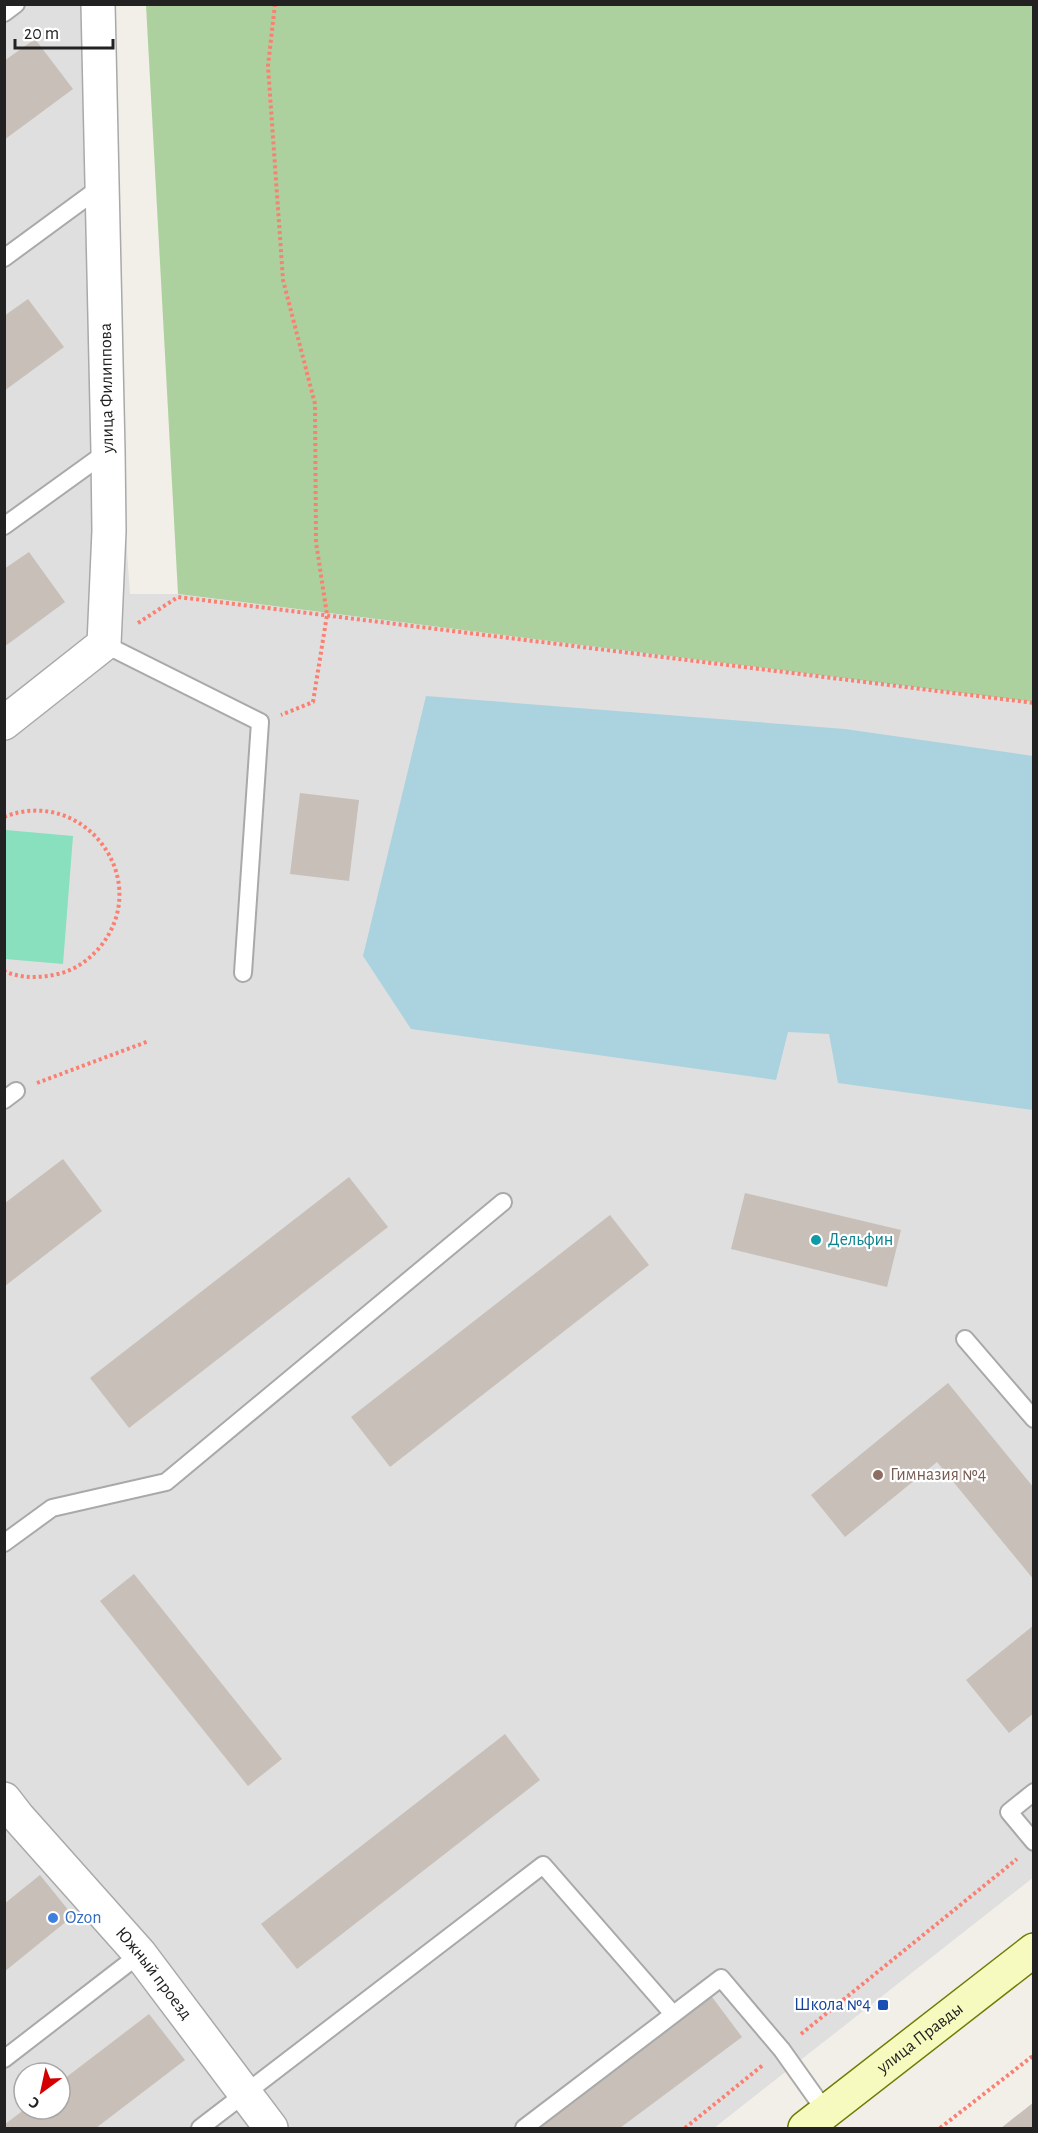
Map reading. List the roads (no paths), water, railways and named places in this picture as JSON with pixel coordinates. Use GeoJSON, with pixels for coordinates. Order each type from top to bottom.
{"type":"FeatureCollection","features":[{"type":"Feature","properties":{"kind":"street","name":"улица Филиппова"},"geometry":{"type":"LineString","coordinates":[[98,4],[109,531],[104,644]]}},
{"type":"Feature","properties":{"kind":"street"},"geometry":{"type":"LineString","coordinates":[[4,723],[104,644]]}},
{"type":"Feature","properties":{"kind":"street","name":"Южный проезд"},"geometry":{"type":"LineString","coordinates":[[9,1814],[140,1954],[271,2128]]}},
{"type":"Feature","properties":{"kind":"street","name":"улица Правды"},"geometry":{"type":"LineString","coordinates":[[816,2120],[1034,1950]]}},
{"type":"Feature","properties":{"kind":"lane"},"geometry":{"type":"LineString","coordinates":[[4,13],[16,4]]}},
{"type":"Feature","properties":{"kind":"lane"},"geometry":{"type":"LineString","coordinates":[[4,258],[102,186]]}},
{"type":"Feature","properties":{"kind":"lane"},"geometry":{"type":"LineString","coordinates":[[4,526],[108,451]]}},
{"type":"Feature","properties":{"kind":"lane"},"geometry":{"type":"LineString","coordinates":[[104,644],[261,722],[243,973]]}},
{"type":"Feature","properties":{"kind":"lane"},"geometry":{"type":"LineString","coordinates":[[4,1543],[52,1508],[166,1482],[503,1202]]}},
{"type":"Feature","properties":{"kind":"lane"},"geometry":{"type":"LineString","coordinates":[[966,1339],[1034,1419]]}},
{"type":"Feature","properties":{"kind":"lane"},"geometry":{"type":"LineString","coordinates":[[1029,1847],[1009,1812],[1034,1792]]}},
{"type":"Feature","properties":{"kind":"lane"},"geometry":{"type":"LineString","coordinates":[[200,2128],[246,2096],[543,1865],[673,2014]]}},
{"type":"Feature","properties":{"kind":"lane"},"geometry":{"type":"LineString","coordinates":[[4,2059],[140,1954]]}},
{"type":"Feature","properties":{"kind":"lane"},"geometry":{"type":"LineString","coordinates":[[524,2128],[721,1978],[782,2050],[816,2120]]}},
{"type":"Feature","properties":{"kind":"water"},"geometry":{"type":"Polygon","coordinates":[[[426,696],[845,729],[1033,756],[1033,1110],[838,1083],[829,1034],[788,1032],[776,1080],[411,1029],[363,956],[426,696]]]}},
{"type":"Feature","properties":{"kind":"place","name":"Дельфин"},"geometry":{"type":"Point","coordinates":[816,1240]}},
{"type":"Feature","properties":{"kind":"place","name":"Гимназия №4"},"geometry":{"type":"Point","coordinates":[878,1475]}},
{"type":"Feature","properties":{"kind":"place","name":"Ozon"},"geometry":{"type":"Point","coordinates":[53,1918]}},
{"type":"Feature","properties":{"kind":"place","name":"Школа №4"},"geometry":{"type":"Point","coordinates":[883,2005]}}]}
